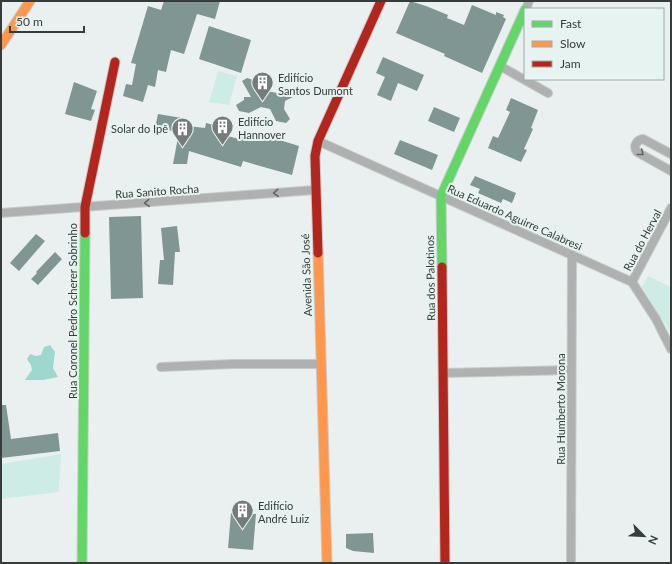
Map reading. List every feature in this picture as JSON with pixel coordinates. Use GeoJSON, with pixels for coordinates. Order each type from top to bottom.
{"type":"FeatureCollection","features":[{"type":"Feature","properties":{"kind":"street"},"geometry":{"type":"LineString","coordinates":[[1,45],[30,1]]}},
{"type":"Feature","properties":{"kind":"street","name":"Avenida São José"},"geometry":{"type":"LineString","coordinates":[[327,563],[315,156],[318,141],[381,1]]}},
{"type":"Feature","properties":{"kind":"street","name":"Rua dos Palotinos"},"geometry":{"type":"LineString","coordinates":[[445,563],[441,196],[524,12]]}},
{"type":"Feature","properties":{"kind":"street","name":"Rua Coronel Pedro Scherer Sobrinho"},"geometry":{"type":"LineString","coordinates":[[82,563],[85,207],[115,62]]}},
{"type":"Feature","properties":{"kind":"street"},"geometry":{"type":"LineString","coordinates":[[500,66],[524,79]]}},
{"type":"Feature","properties":{"kind":"street"},"geometry":{"type":"LineString","coordinates":[[526,80],[548,92]]}},
{"type":"Feature","properties":{"kind":"street"},"geometry":{"type":"LineString","coordinates":[[671,154],[643,139],[638,141],[635,145],[637,152],[671,171]]}},
{"type":"Feature","properties":{"kind":"street","name":"Rua Eduardo Aguirre Calabresi"},"geometry":{"type":"LineString","coordinates":[[318,141],[632,282]]}},
{"type":"Feature","properties":{"kind":"street","name":"Rua Sanito Rocha"},"geometry":{"type":"LineString","coordinates":[[1,213],[315,190]]}},
{"type":"Feature","properties":{"kind":"street","name":"Rua do Herval"},"geometry":{"type":"LineString","coordinates":[[632,282],[671,208]]}},
{"type":"Feature","properties":{"kind":"street","name":"Rua Humberto Morona"},"geometry":{"type":"LineString","coordinates":[[571,563],[572,255]]}},
{"type":"Feature","properties":{"kind":"street"},"geometry":{"type":"LineString","coordinates":[[632,282],[656,319],[671,348]]}},
{"type":"Feature","properties":{"kind":"street"},"geometry":{"type":"LineString","coordinates":[[161,367],[233,364],[320,364]]}},
{"type":"Feature","properties":{"kind":"street"},"geometry":{"type":"LineString","coordinates":[[443,372],[571,370]]}},
{"type":"Feature","properties":{"kind":"shaded area"},"geometry":{"type":"Polygon","coordinates":[[[218,71],[237,76],[229,105],[209,102],[218,71]]]}},
{"type":"Feature","properties":{"kind":"shaded area"},"geometry":{"type":"Polygon","coordinates":[[[648,276],[671,287],[671,333],[642,287],[648,276]]]}},
{"type":"Feature","properties":{"kind":"shaded area"},"geometry":{"type":"Polygon","coordinates":[[[50,345],[55,352],[53,368],[58,377],[43,380],[25,380],[32,370],[27,359],[30,354],[36,356],[41,355],[44,347],[50,345]]]}},
{"type":"Feature","properties":{"kind":"shaded area"},"geometry":{"type":"Polygon","coordinates":[[[61,454],[59,492],[1,499],[1,464],[61,454]]]}},
{"type":"Feature","properties":{"kind":"building"},"geometry":{"type":"Polygon","coordinates":[[[164,1],[220,1],[215,19],[197,14],[184,54],[171,50],[166,72],[158,70],[155,87],[148,85],[143,102],[123,96],[126,84],[132,85],[136,64],[131,63],[148,6],[161,10],[164,1]]]}},
{"type":"Feature","properties":{"kind":"building"},"geometry":{"type":"Polygon","coordinates":[[[410,1],[448,15],[447,18],[464,25],[472,5],[496,15],[496,12],[504,15],[503,17],[506,19],[482,73],[444,56],[445,54],[396,33],[410,1]]]}},
{"type":"Feature","properties":{"kind":"building"},"geometry":{"type":"Polygon","coordinates":[[[209,26],[251,40],[241,73],[199,59],[209,26]]]}},
{"type":"Feature","properties":{"kind":"building"},"geometry":{"type":"Polygon","coordinates":[[[383,57],[424,75],[417,91],[398,83],[391,101],[377,95],[385,77],[376,73],[383,57]]]}},
{"type":"Feature","properties":{"kind":"building","name":"Edifício Santos Dumont"},"geometry":{"type":"Polygon","coordinates":[[[247,78],[257,81],[262,90],[277,93],[286,89],[301,93],[285,101],[284,109],[290,119],[286,123],[276,121],[270,109],[261,107],[249,113],[239,111],[236,105],[244,100],[244,97],[251,97],[242,81],[247,78]]]}},
{"type":"Feature","properties":{"kind":"building"},"geometry":{"type":"Polygon","coordinates":[[[74,82],[97,91],[91,109],[95,110],[91,121],[65,114],[74,82]]]}},
{"type":"Feature","properties":{"kind":"building"},"geometry":{"type":"Polygon","coordinates":[[[511,98],[538,110],[531,128],[533,129],[524,149],[527,150],[521,162],[488,148],[493,136],[498,138],[510,112],[506,110],[511,98]]]}},
{"type":"Feature","properties":{"kind":"building"},"geometry":{"type":"Polygon","coordinates":[[[434,107],[460,118],[454,132],[428,121],[434,107]]]}},
{"type":"Feature","properties":{"kind":"building"},"geometry":{"type":"Polygon","coordinates":[[[158,114],[182,118],[180,125],[205,128],[206,123],[218,126],[216,133],[239,139],[241,132],[259,136],[260,134],[299,146],[292,175],[243,161],[241,167],[189,151],[187,164],[173,164],[179,132],[155,128],[158,114]]]}},
{"type":"Feature","properties":{"kind":"building"},"geometry":{"type":"Polygon","coordinates":[[[400,140],[438,155],[432,170],[394,154],[400,140]]]}},
{"type":"Feature","properties":{"kind":"building"},"geometry":{"type":"Polygon","coordinates":[[[475,176],[516,193],[512,203],[503,199],[501,203],[478,193],[480,189],[470,185],[475,176]]]}},
{"type":"Feature","properties":{"kind":"building"},"geometry":{"type":"Polygon","coordinates":[[[141,216],[143,298],[111,299],[109,217],[141,216]]]}},
{"type":"Feature","properties":{"kind":"building"},"geometry":{"type":"Polygon","coordinates":[[[177,226],[180,252],[175,252],[173,285],[158,284],[160,260],[164,260],[161,228],[177,226]]]}},
{"type":"Feature","properties":{"kind":"building"},"geometry":{"type":"Polygon","coordinates":[[[36,234],[45,241],[19,271],[10,263],[36,234]]]}},
{"type":"Feature","properties":{"kind":"building"},"geometry":{"type":"Polygon","coordinates":[[[55,252],[62,259],[38,285],[31,279],[55,252]]]}},
{"type":"Feature","properties":{"kind":"building"},"geometry":{"type":"Polygon","coordinates":[[[1,405],[6,405],[11,439],[58,433],[60,451],[1,458],[1,405]]]}},
{"type":"Feature","properties":{"kind":"building","name":"Edifício André Luiz"},"geometry":{"type":"Polygon","coordinates":[[[231,513],[256,514],[253,550],[228,548],[231,513]]]}},
{"type":"Feature","properties":{"kind":"building"},"geometry":{"type":"Polygon","coordinates":[[[373,533],[374,553],[353,551],[346,548],[346,534],[373,533]]]}},
{"type":"Feature","properties":{"kind":"traffic: fast"},"geometry":{"type":"LineString","coordinates":[[442,267],[441,196],[524,12]]}},
{"type":"Feature","properties":{"kind":"traffic: fast"},"geometry":{"type":"LineString","coordinates":[[82,563],[85,233]]}},
{"type":"Feature","properties":{"kind":"traffic: slow"},"geometry":{"type":"LineString","coordinates":[[1,45],[30,1]]}},
{"type":"Feature","properties":{"kind":"traffic: slow"},"geometry":{"type":"LineString","coordinates":[[318,253],[327,563]]}},
{"type":"Feature","properties":{"kind":"traffic: jam"},"geometry":{"type":"LineString","coordinates":[[318,253],[315,156],[318,141],[381,1]]}},
{"type":"Feature","properties":{"kind":"traffic: jam"},"geometry":{"type":"LineString","coordinates":[[85,233],[85,207],[115,62]]}},
{"type":"Feature","properties":{"kind":"traffic: jam"},"geometry":{"type":"LineString","coordinates":[[442,267],[445,563]]}},
{"type":"Feature","properties":{"kind":"place","name":"Edifício Santos Dumont"},"geometry":{"type":"Point","coordinates":[262,102]}},
{"type":"Feature","properties":{"kind":"place","name":"Edifício Hannover"},"geometry":{"type":"Point","coordinates":[223,146]}},
{"type":"Feature","properties":{"kind":"place","name":"Solar do Ipê"},"geometry":{"type":"Point","coordinates":[183,148]}},
{"type":"Feature","properties":{"kind":"place","name":"Edifício André Luiz"},"geometry":{"type":"Point","coordinates":[242,530]}}]}
